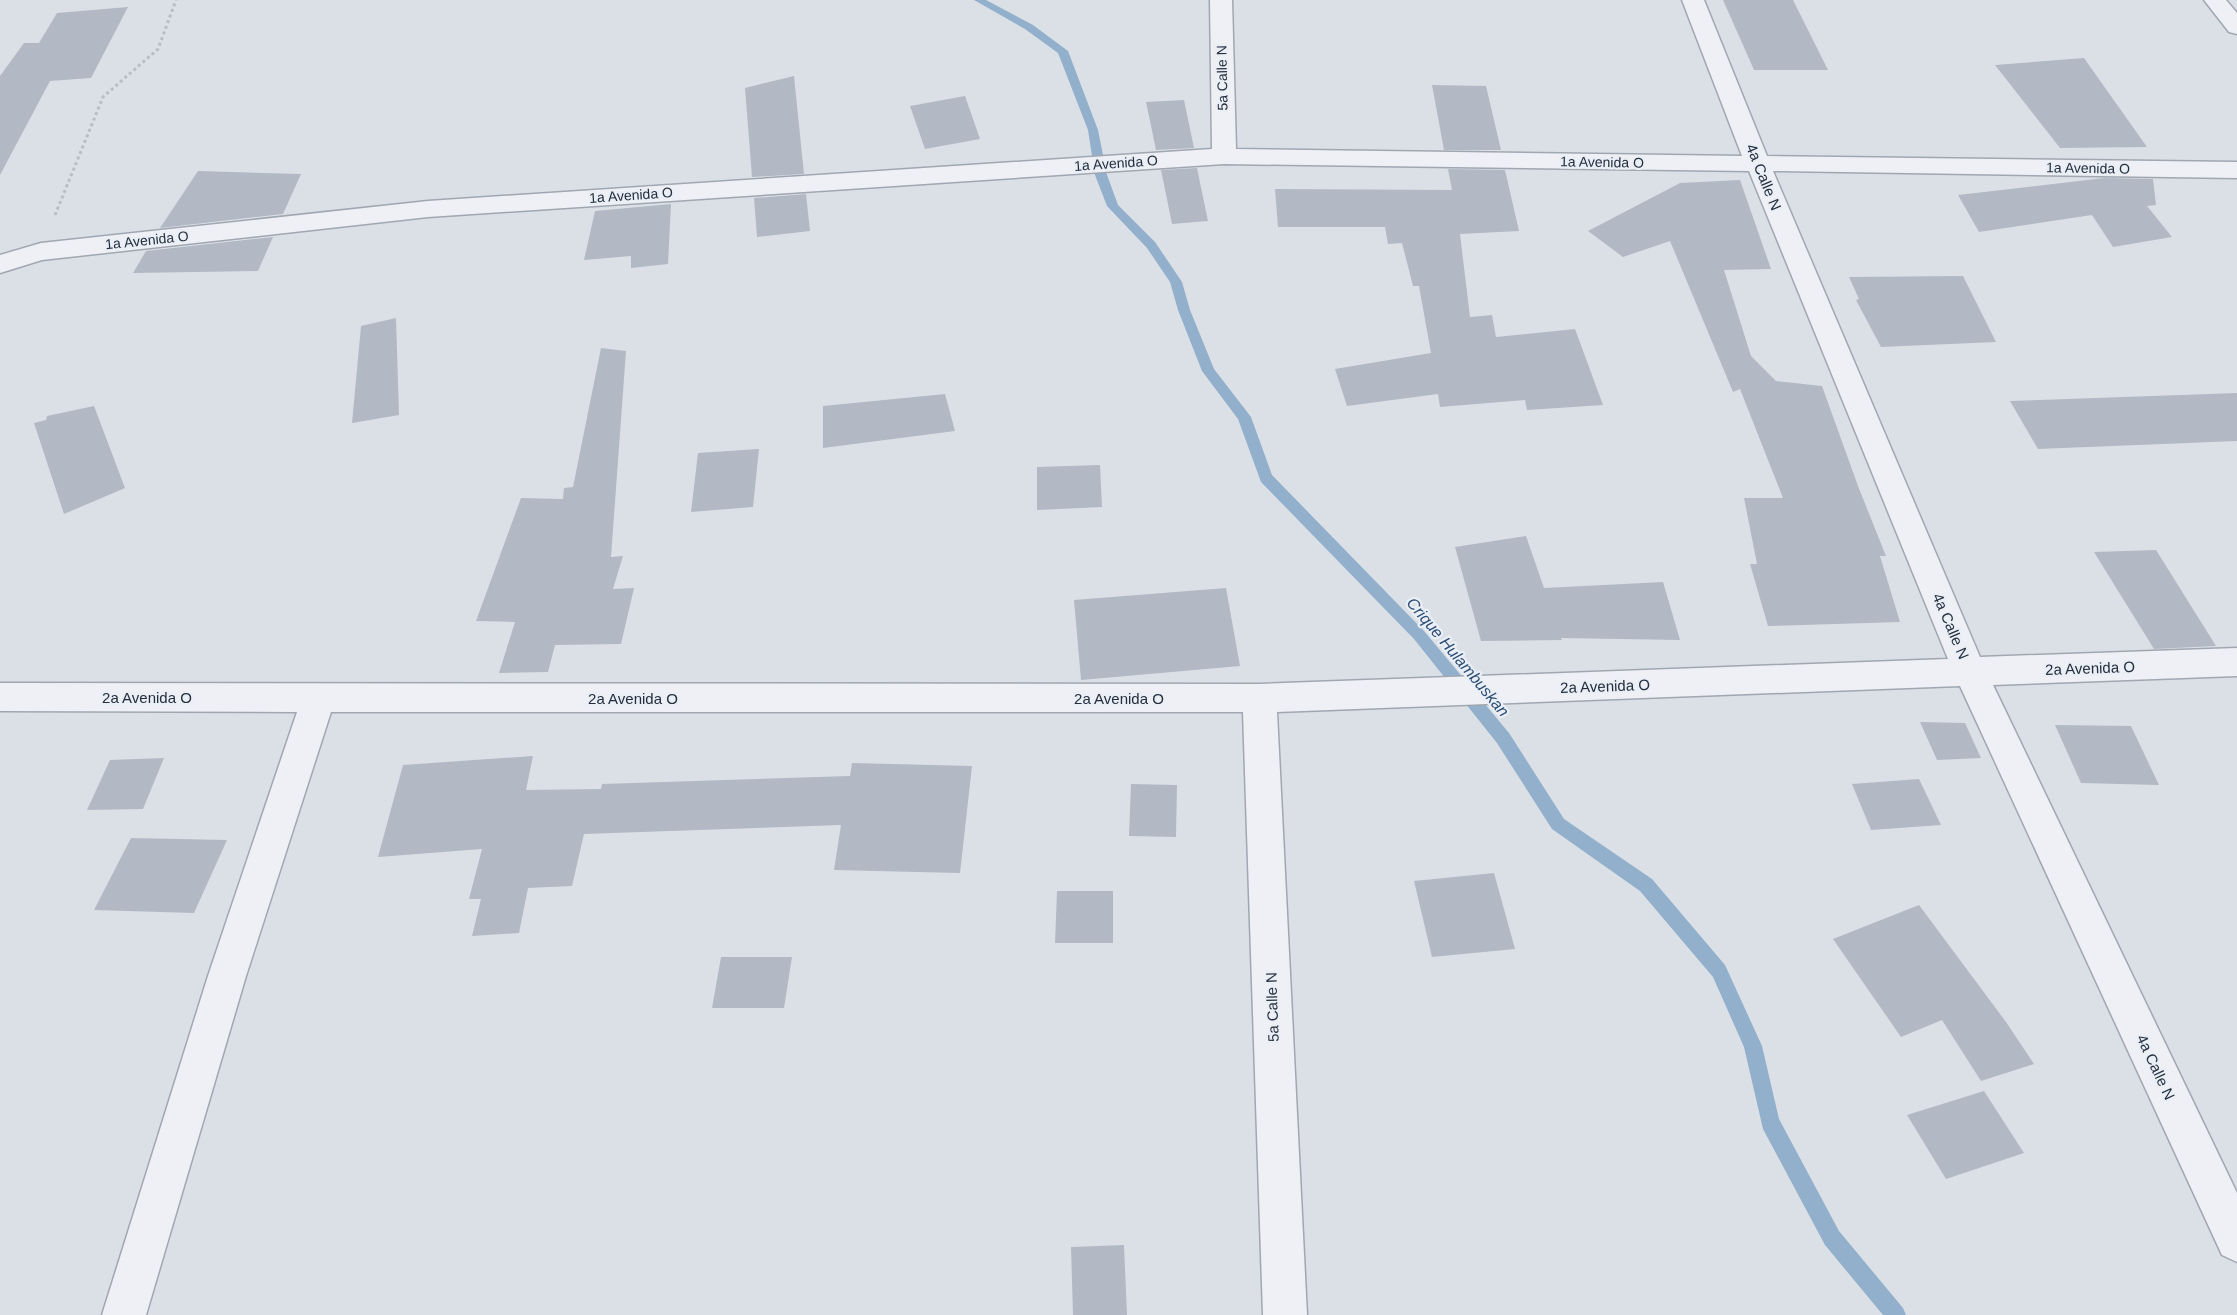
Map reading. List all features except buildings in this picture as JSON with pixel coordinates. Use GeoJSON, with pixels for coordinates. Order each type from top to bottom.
{"type":"FeatureCollection","features":[{"type":"Feature","properties":{"kind":"street","name":"5a Calle N"},"geometry":{"type":"LineString","coordinates":[[1221,0],[1224,156]]}},
{"type":"Feature","properties":{"kind":"street","name":"4a Calle N"},"geometry":{"type":"LineString","coordinates":[[1693,0],[1758,164],[1970,672],[2237,1240]]}},
{"type":"Feature","properties":{"kind":"street"},"geometry":{"type":"LineString","coordinates":[[2215,0],[2237,27]]}},
{"type":"Feature","properties":{"kind":"street","name":"1a Avenida O"},"geometry":{"type":"LineString","coordinates":[[0,264],[40,252],[428,209],[1224,156],[2237,170]]}},
{"type":"Feature","properties":{"kind":"street","name":"2a Avenida O"},"geometry":{"type":"LineString","coordinates":[[0,697],[1259,698],[2237,662]]}},
{"type":"Feature","properties":{"kind":"street"},"geometry":{"type":"LineString","coordinates":[[124,1315],[227,976],[319,697]]}},
{"type":"Feature","properties":{"kind":"street","name":"5a Calle N"},"geometry":{"type":"LineString","coordinates":[[1259,698],[1285,1315]]}},
{"type":"Feature","properties":{"kind":"path"},"geometry":{"type":"LineString","coordinates":[[40,252],[103,97],[158,49],[176,0]]}},
{"type":"Feature","properties":{"kind":"waterway","name":"Crique Hulambuskan"},"geometry":{"type":"LineString","coordinates":[[979,0],[1029,27],[1063,51],[1093,130],[1101,175],[1113,206],[1151,245],[1176,282],[1184,310],[1208,371],[1244,417],[1266,478],[1419,635],[1503,738],[1558,824],[1646,885],[1719,971],[1753,1046],[1770,1122],[1832,1238],[1896,1315]]}}]}
